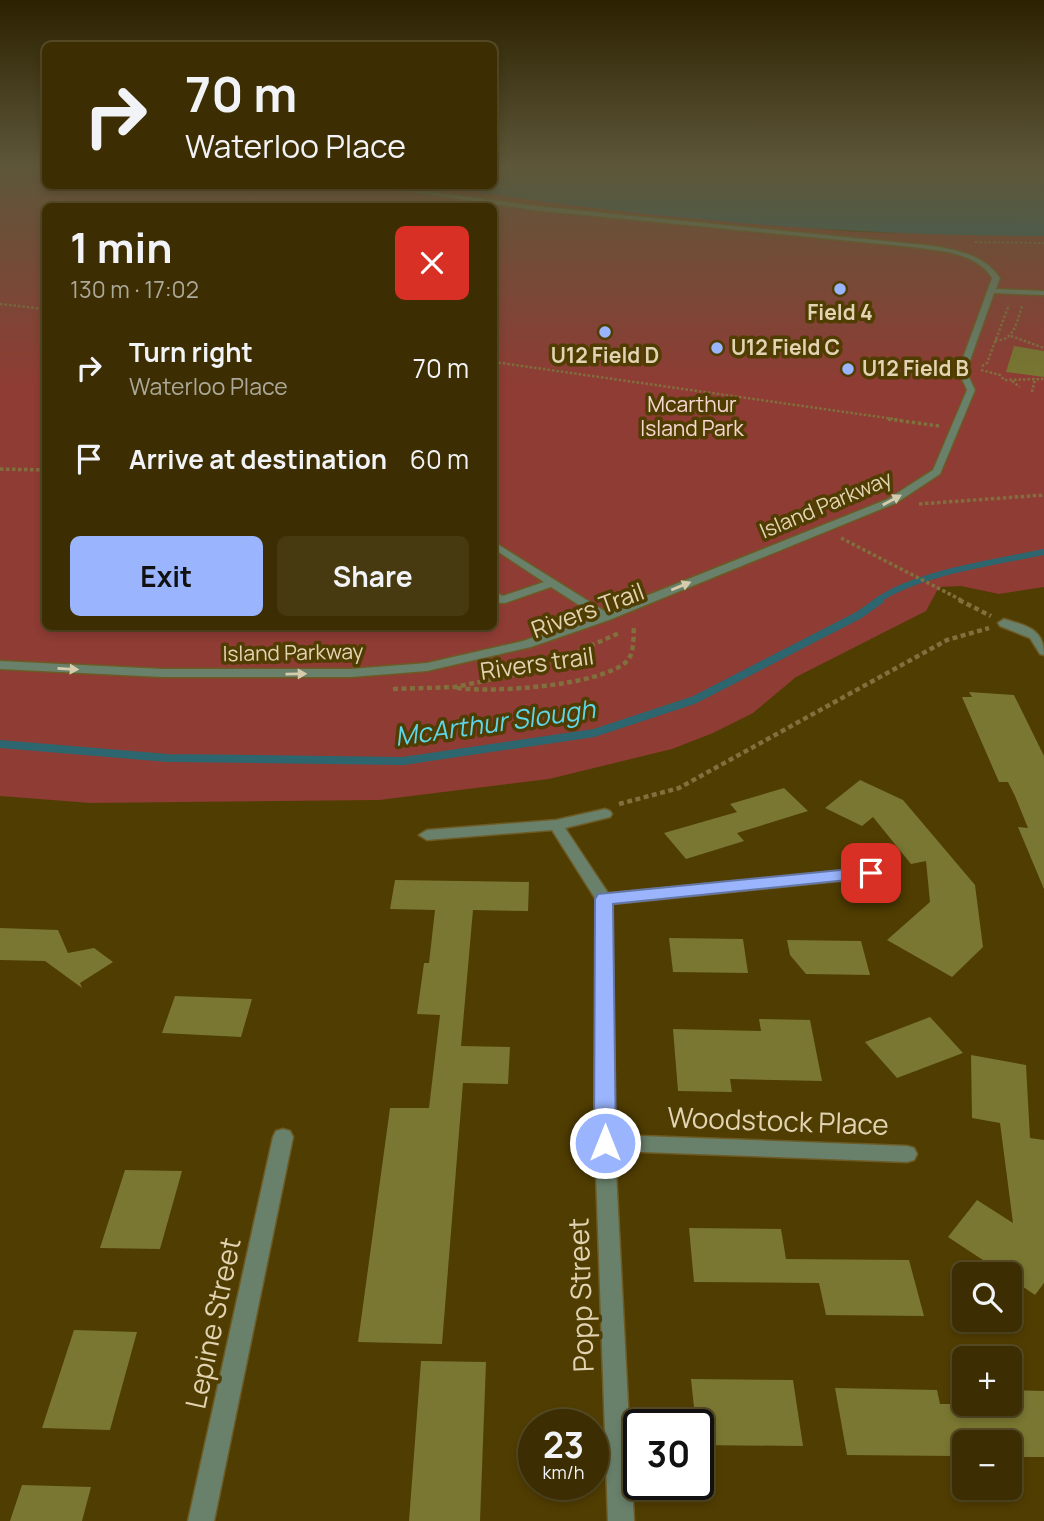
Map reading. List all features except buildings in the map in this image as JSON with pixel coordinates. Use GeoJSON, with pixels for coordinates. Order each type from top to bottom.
{"type":"FeatureCollection","features":[{"type":"Feature","properties":{"kind":"street"},"geometry":{"type":"LineString","coordinates":[[865,241],[925,247],[961,255],[985,266],[995,276],[991,290],[1023,289],[1044,293]]}},
{"type":"Feature","properties":{"kind":"street","name":"Island Parkway"},"geometry":{"type":"LineString","coordinates":[[0,665],[258,675],[396,670],[495,652],[605,617],[892,501],[937,472],[971,390],[963,373],[991,290]]}},
{"type":"Feature","properties":{"kind":"street"},"geometry":{"type":"LineString","coordinates":[[497,547],[605,617]]}},
{"type":"Feature","properties":{"kind":"street"},"geometry":{"type":"LineString","coordinates":[[497,598],[501,601],[552,583]]}},
{"type":"Feature","properties":{"kind":"street"},"geometry":{"type":"LineString","coordinates":[[1004,623],[1035,636],[1044,651]]}},
{"type":"Feature","properties":{"kind":"street"},"geometry":{"type":"LineString","coordinates":[[427,835],[556,825],[610,809]]}},
{"type":"Feature","properties":{"kind":"street"},"geometry":{"type":"LineString","coordinates":[[556,825],[604,899],[871,873]]}},
{"type":"Feature","properties":{"kind":"street","name":"Popp Street"},"geometry":{"type":"LineString","coordinates":[[604,899],[605,1143],[621,1521]]}},
{"type":"Feature","properties":{"kind":"street","name":"Lepine Street"},"geometry":{"type":"LineString","coordinates":[[201,1521],[283,1137]]}},
{"type":"Feature","properties":{"kind":"street","name":"Woodstock Place"},"geometry":{"type":"LineString","coordinates":[[605,1143],[907,1154]]}},
{"type":"Feature","properties":{"kind":"path"},"geometry":{"type":"LineString","coordinates":[[965,241],[1044,243]]}},
{"type":"Feature","properties":{"kind":"path"},"geometry":{"type":"LineString","coordinates":[[0,304],[42,309]]}},
{"type":"Feature","properties":{"kind":"path"},"geometry":{"type":"LineString","coordinates":[[1011,337],[1021,307],[1028,304]]}},
{"type":"Feature","properties":{"kind":"path"},"geometry":{"type":"LineString","coordinates":[[975,335],[1000,341],[1011,337],[1044,348]]}},
{"type":"Feature","properties":{"kind":"path"},"geometry":{"type":"LineString","coordinates":[[497,362],[954,428]]}},
{"type":"Feature","properties":{"kind":"path"},"geometry":{"type":"LineString","coordinates":[[976,369],[1011,380],[1044,379]]}},
{"type":"Feature","properties":{"kind":"path"},"geometry":{"type":"LineString","coordinates":[[1032,392],[1035,379]]}},
{"type":"Feature","properties":{"kind":"path"},"geometry":{"type":"LineString","coordinates":[[1011,380],[1020,387]]}},
{"type":"Feature","properties":{"kind":"path"},"geometry":{"type":"LineString","coordinates":[[0,469],[42,470]]}},
{"type":"Feature","properties":{"kind":"path"},"geometry":{"type":"LineString","coordinates":[[913,505],[1044,495]]}},
{"type":"Feature","properties":{"kind":"path"},"geometry":{"type":"LineString","coordinates":[[834,534],[917,575],[1004,623]]}},
{"type":"Feature","properties":{"kind":"path"},"geometry":{"type":"LineString","coordinates":[[610,809],[679,788],[803,722],[947,640],[1004,623]]}},
{"type":"Feature","properties":{"kind":"path","name":"Rivers trail"},"geometry":{"type":"LineString","coordinates":[[455,687],[479,692],[503,691],[601,674],[619,667],[629,657],[634,626]]}},
{"type":"Feature","properties":{"kind":"green space","name":"Mcarthur Island Park"},"geometry":{"type":"Polygon","coordinates":[[[0,241],[42,241],[42,630],[497,630],[497,241],[1044,241],[1044,587],[999,594],[961,586],[939,587],[926,611],[796,677],[753,713],[713,733],[672,749],[549,779],[379,800],[91,803],[0,796],[0,241]]]}},
{"type":"Feature","properties":{"kind":"waterway","name":"McArthur Slough"},"geometry":{"type":"LineString","coordinates":[[877,601],[893,591],[934,576],[1044,552]]}},
{"type":"Feature","properties":{"kind":"waterway","name":"McArthur Slough"},"geometry":{"type":"LineString","coordinates":[[0,744],[168,758],[403,761],[594,733],[694,700],[859,615],[880,600]]}},
{"type":"Feature","properties":{"kind":"place","name":"Field 4"},"geometry":{"type":"Point","coordinates":[840,289]}},
{"type":"Feature","properties":{"kind":"place","name":"U12 Field D"},"geometry":{"type":"Point","coordinates":[605,332]}},
{"type":"Feature","properties":{"kind":"place","name":"U12 Field C"},"geometry":{"type":"Point","coordinates":[717,348]}},
{"type":"Feature","properties":{"kind":"place","name":"U12 Field B"},"geometry":{"type":"Point","coordinates":[848,369]}},
{"type":"Feature","properties":{"kind":"route"},"geometry":{"type":"LineString","coordinates":[[605,1143],[604,899],[871,873]]}}]}
